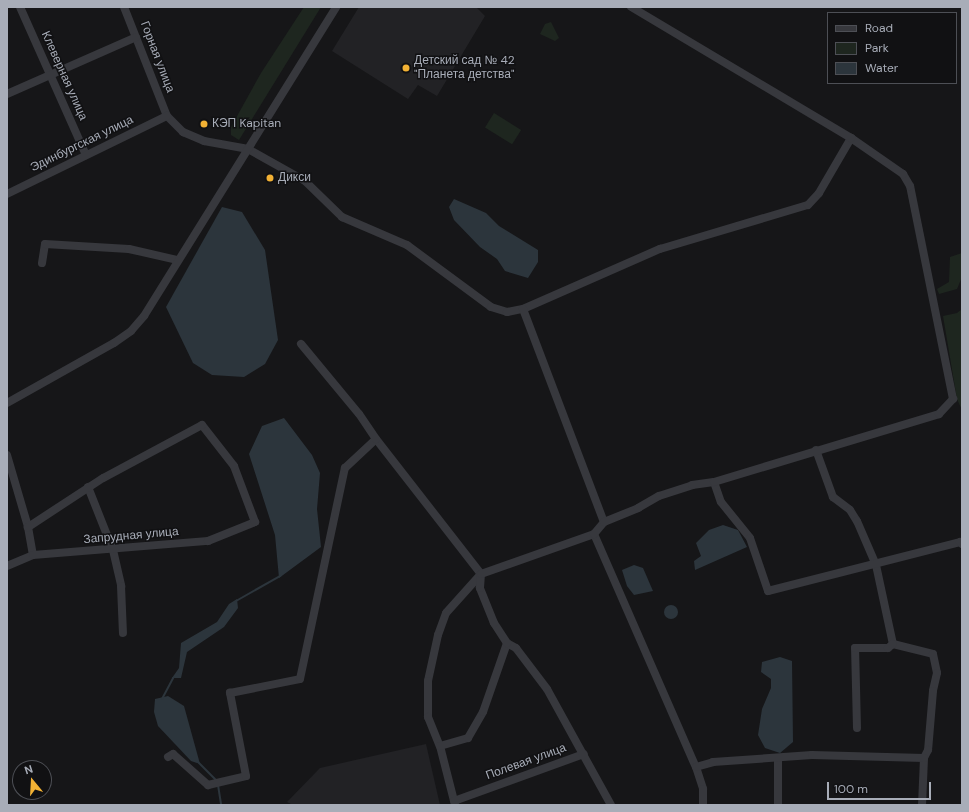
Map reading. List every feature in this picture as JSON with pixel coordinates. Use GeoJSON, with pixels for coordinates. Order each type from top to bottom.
{"type":"FeatureCollection","features":[{"type":"Feature","properties":{"kind":"street","name":"Клеверная улица"},"geometry":{"type":"LineString","coordinates":[[20,7],[86,155]]}},
{"type":"Feature","properties":{"kind":"street","name":"Горная улица"},"geometry":{"type":"LineString","coordinates":[[124,7],[167,116]]}},
{"type":"Feature","properties":{"kind":"street"},"geometry":{"type":"LineString","coordinates":[[7,403],[114,343],[130,331],[144,316],[177,260],[336,7]]}},
{"type":"Feature","properties":{"kind":"street"},"geometry":{"type":"LineString","coordinates":[[454,803],[440,746],[428,717],[428,681],[432,656],[446,613],[481,574],[594,534],[604,522],[638,508],[659,496],[692,485],[714,482],[939,414],[953,399],[910,186],[903,174],[851,138],[631,7]]}},
{"type":"Feature","properties":{"kind":"street"},"geometry":{"type":"LineString","coordinates":[[7,94],[136,38]]}},
{"type":"Feature","properties":{"kind":"street"},"geometry":{"type":"LineString","coordinates":[[167,116],[189,136],[248,149],[305,181],[342,217],[407,245],[492,307],[507,312],[523,309],[660,249],[808,205],[819,193],[851,138]]}},
{"type":"Feature","properties":{"kind":"street","name":"Эдинбургская улица"},"geometry":{"type":"LineString","coordinates":[[7,194],[167,116]]}},
{"type":"Feature","properties":{"kind":"street"},"geometry":{"type":"LineString","coordinates":[[42,263],[45,244],[129,249],[177,260]]}},
{"type":"Feature","properties":{"kind":"street"},"geometry":{"type":"LineString","coordinates":[[523,309],[604,522]]}},
{"type":"Feature","properties":{"kind":"street"},"geometry":{"type":"LineString","coordinates":[[301,344],[359,414],[376,439],[481,574],[480,588],[494,623],[507,643],[516,648],[547,688],[611,805]]}},
{"type":"Feature","properties":{"kind":"street","name":"Запрудная улица"},"geometry":{"type":"LineString","coordinates":[[7,566],[33,555],[113,550],[208,541],[255,522],[234,466],[202,425],[88,487]]}},
{"type":"Feature","properties":{"kind":"street"},"geometry":{"type":"LineString","coordinates":[[168,757],[173,754],[208,785],[246,776],[230,693],[300,679],[345,468],[376,439]]}},
{"type":"Feature","properties":{"kind":"street"},"geometry":{"type":"LineString","coordinates":[[816,450],[833,497],[850,510],[857,521],[876,565],[893,644]]}},
{"type":"Feature","properties":{"kind":"street"},"geometry":{"type":"LineString","coordinates":[[7,454],[28,527],[33,555]]}},
{"type":"Feature","properties":{"kind":"street"},"geometry":{"type":"LineString","coordinates":[[714,482],[721,502],[750,538],[768,591],[876,565],[960,542],[962,544]]}},
{"type":"Feature","properties":{"kind":"street"},"geometry":{"type":"LineString","coordinates":[[28,527],[88,487],[113,550],[121,586],[123,633]]}},
{"type":"Feature","properties":{"kind":"street"},"geometry":{"type":"LineString","coordinates":[[594,534],[696,767],[703,789],[703,805]]}},
{"type":"Feature","properties":{"kind":"street"},"geometry":{"type":"LineString","coordinates":[[440,746],[468,738],[483,712],[507,643]]}},
{"type":"Feature","properties":{"kind":"street"},"geometry":{"type":"LineString","coordinates":[[857,728],[855,648],[888,648],[893,644]]}},
{"type":"Feature","properties":{"kind":"street"},"geometry":{"type":"LineString","coordinates":[[893,644],[933,654],[938,673],[933,691],[928,750],[924,758],[922,805]]}},
{"type":"Feature","properties":{"kind":"street","name":"Полевая улица"},"geometry":{"type":"LineString","coordinates":[[454,803],[476,793],[584,754]]}},
{"type":"Feature","properties":{"kind":"street"},"geometry":{"type":"LineString","coordinates":[[696,767],[713,762],[812,755],[924,758]]}},
{"type":"Feature","properties":{"kind":"street"},"geometry":{"type":"LineString","coordinates":[[778,758],[778,805]]}},
{"type":"Feature","properties":{"kind":"shaded area","name":"Детский сад № 42 \"Планета детства\""},"geometry":{"type":"Polygon","coordinates":[[[359,7],[476,7],[485,16],[437,96],[418,85],[408,99],[332,51],[359,7]]]}},
{"type":"Feature","properties":{"kind":"shaded area"},"geometry":{"type":"Polygon","coordinates":[[[426,744],[440,805],[293,805],[287,802],[320,768],[426,744]]]}},
{"type":"Feature","properties":{"kind":"green space"},"geometry":{"type":"Polygon","coordinates":[[[304,7],[321,7],[239,140],[231,135],[231,127],[261,73],[304,7]]]}},
{"type":"Feature","properties":{"kind":"green space"},"geometry":{"type":"Polygon","coordinates":[[[551,22],[559,38],[555,41],[540,34],[545,24],[551,22]]]}},
{"type":"Feature","properties":{"kind":"green space"},"geometry":{"type":"Polygon","coordinates":[[[494,113],[521,130],[512,144],[485,127],[494,113]]]}},
{"type":"Feature","properties":{"kind":"green space"},"geometry":{"type":"Polygon","coordinates":[[[962,253],[962,277],[957,289],[939,294],[937,289],[949,282],[950,257],[962,253]]]}},
{"type":"Feature","properties":{"kind":"green space"},"geometry":{"type":"Polygon","coordinates":[[[962,309],[962,410],[957,399],[943,316],[957,313],[962,309]]]}},
{"type":"Feature","properties":{"kind":"water"},"geometry":{"type":"Polygon","coordinates":[[[454,199],[486,213],[499,226],[538,250],[538,262],[528,278],[505,271],[497,259],[480,247],[454,220],[449,207],[454,199]]]}},
{"type":"Feature","properties":{"kind":"water"},"geometry":{"type":"Polygon","coordinates":[[[222,207],[242,212],[265,250],[278,340],[265,364],[244,377],[212,375],[193,363],[166,307],[222,207]]]}},
{"type":"Feature","properties":{"kind":"water"},"geometry":{"type":"Polygon","coordinates":[[[284,418],[312,455],[320,473],[317,509],[321,547],[279,578],[275,535],[249,454],[262,426],[284,418]]]}},
{"type":"Feature","properties":{"kind":"water"},"geometry":{"type":"Polygon","coordinates":[[[723,525],[738,530],[747,547],[695,570],[694,561],[701,556],[696,543],[709,530],[723,525]]]}},
{"type":"Feature","properties":{"kind":"water"},"geometry":{"type":"Polygon","coordinates":[[[634,565],[643,568],[653,591],[634,595],[627,586],[622,570],[634,565]]]}},
{"type":"Feature","properties":{"kind":"water"},"geometry":{"type":"Polygon","coordinates":[[[237,599],[238,608],[224,627],[187,652],[181,678],[172,678],[179,668],[181,643],[217,622],[229,604],[237,599]]]}},
{"type":"Feature","properties":{"kind":"water"},"geometry":{"type":"Polygon","coordinates":[[[668,605],[674,605],[678,609],[678,615],[674,619],[668,619],[664,615],[664,609],[668,605]]]}},
{"type":"Feature","properties":{"kind":"water"},"geometry":{"type":"Polygon","coordinates":[[[780,657],[792,661],[793,742],[780,753],[765,748],[758,735],[762,709],[771,688],[771,679],[761,672],[762,662],[780,657]]]}},
{"type":"Feature","properties":{"kind":"water"},"geometry":{"type":"Polygon","coordinates":[[[168,696],[184,706],[200,764],[191,761],[158,726],[154,712],[155,699],[168,696]]]}},
{"type":"Feature","properties":{"kind":"waterway"},"geometry":{"type":"LineString","coordinates":[[236,601],[280,576]]}},
{"type":"Feature","properties":{"kind":"waterway"},"geometry":{"type":"LineString","coordinates":[[162,699],[173,678]]}},
{"type":"Feature","properties":{"kind":"waterway"},"geometry":{"type":"LineString","coordinates":[[199,763],[217,781]]}},
{"type":"Feature","properties":{"kind":"waterway"},"geometry":{"type":"LineString","coordinates":[[218,785],[221,805]]}},
{"type":"Feature","properties":{"kind":"place","name":"Детский сад № 42 \"Планета детства\""},"geometry":{"type":"Point","coordinates":[406,68]}},
{"type":"Feature","properties":{"kind":"place","name":"КЭП Kapitan"},"geometry":{"type":"Point","coordinates":[204,124]}},
{"type":"Feature","properties":{"kind":"place","name":"Дикси"},"geometry":{"type":"Point","coordinates":[270,178]}}]}
